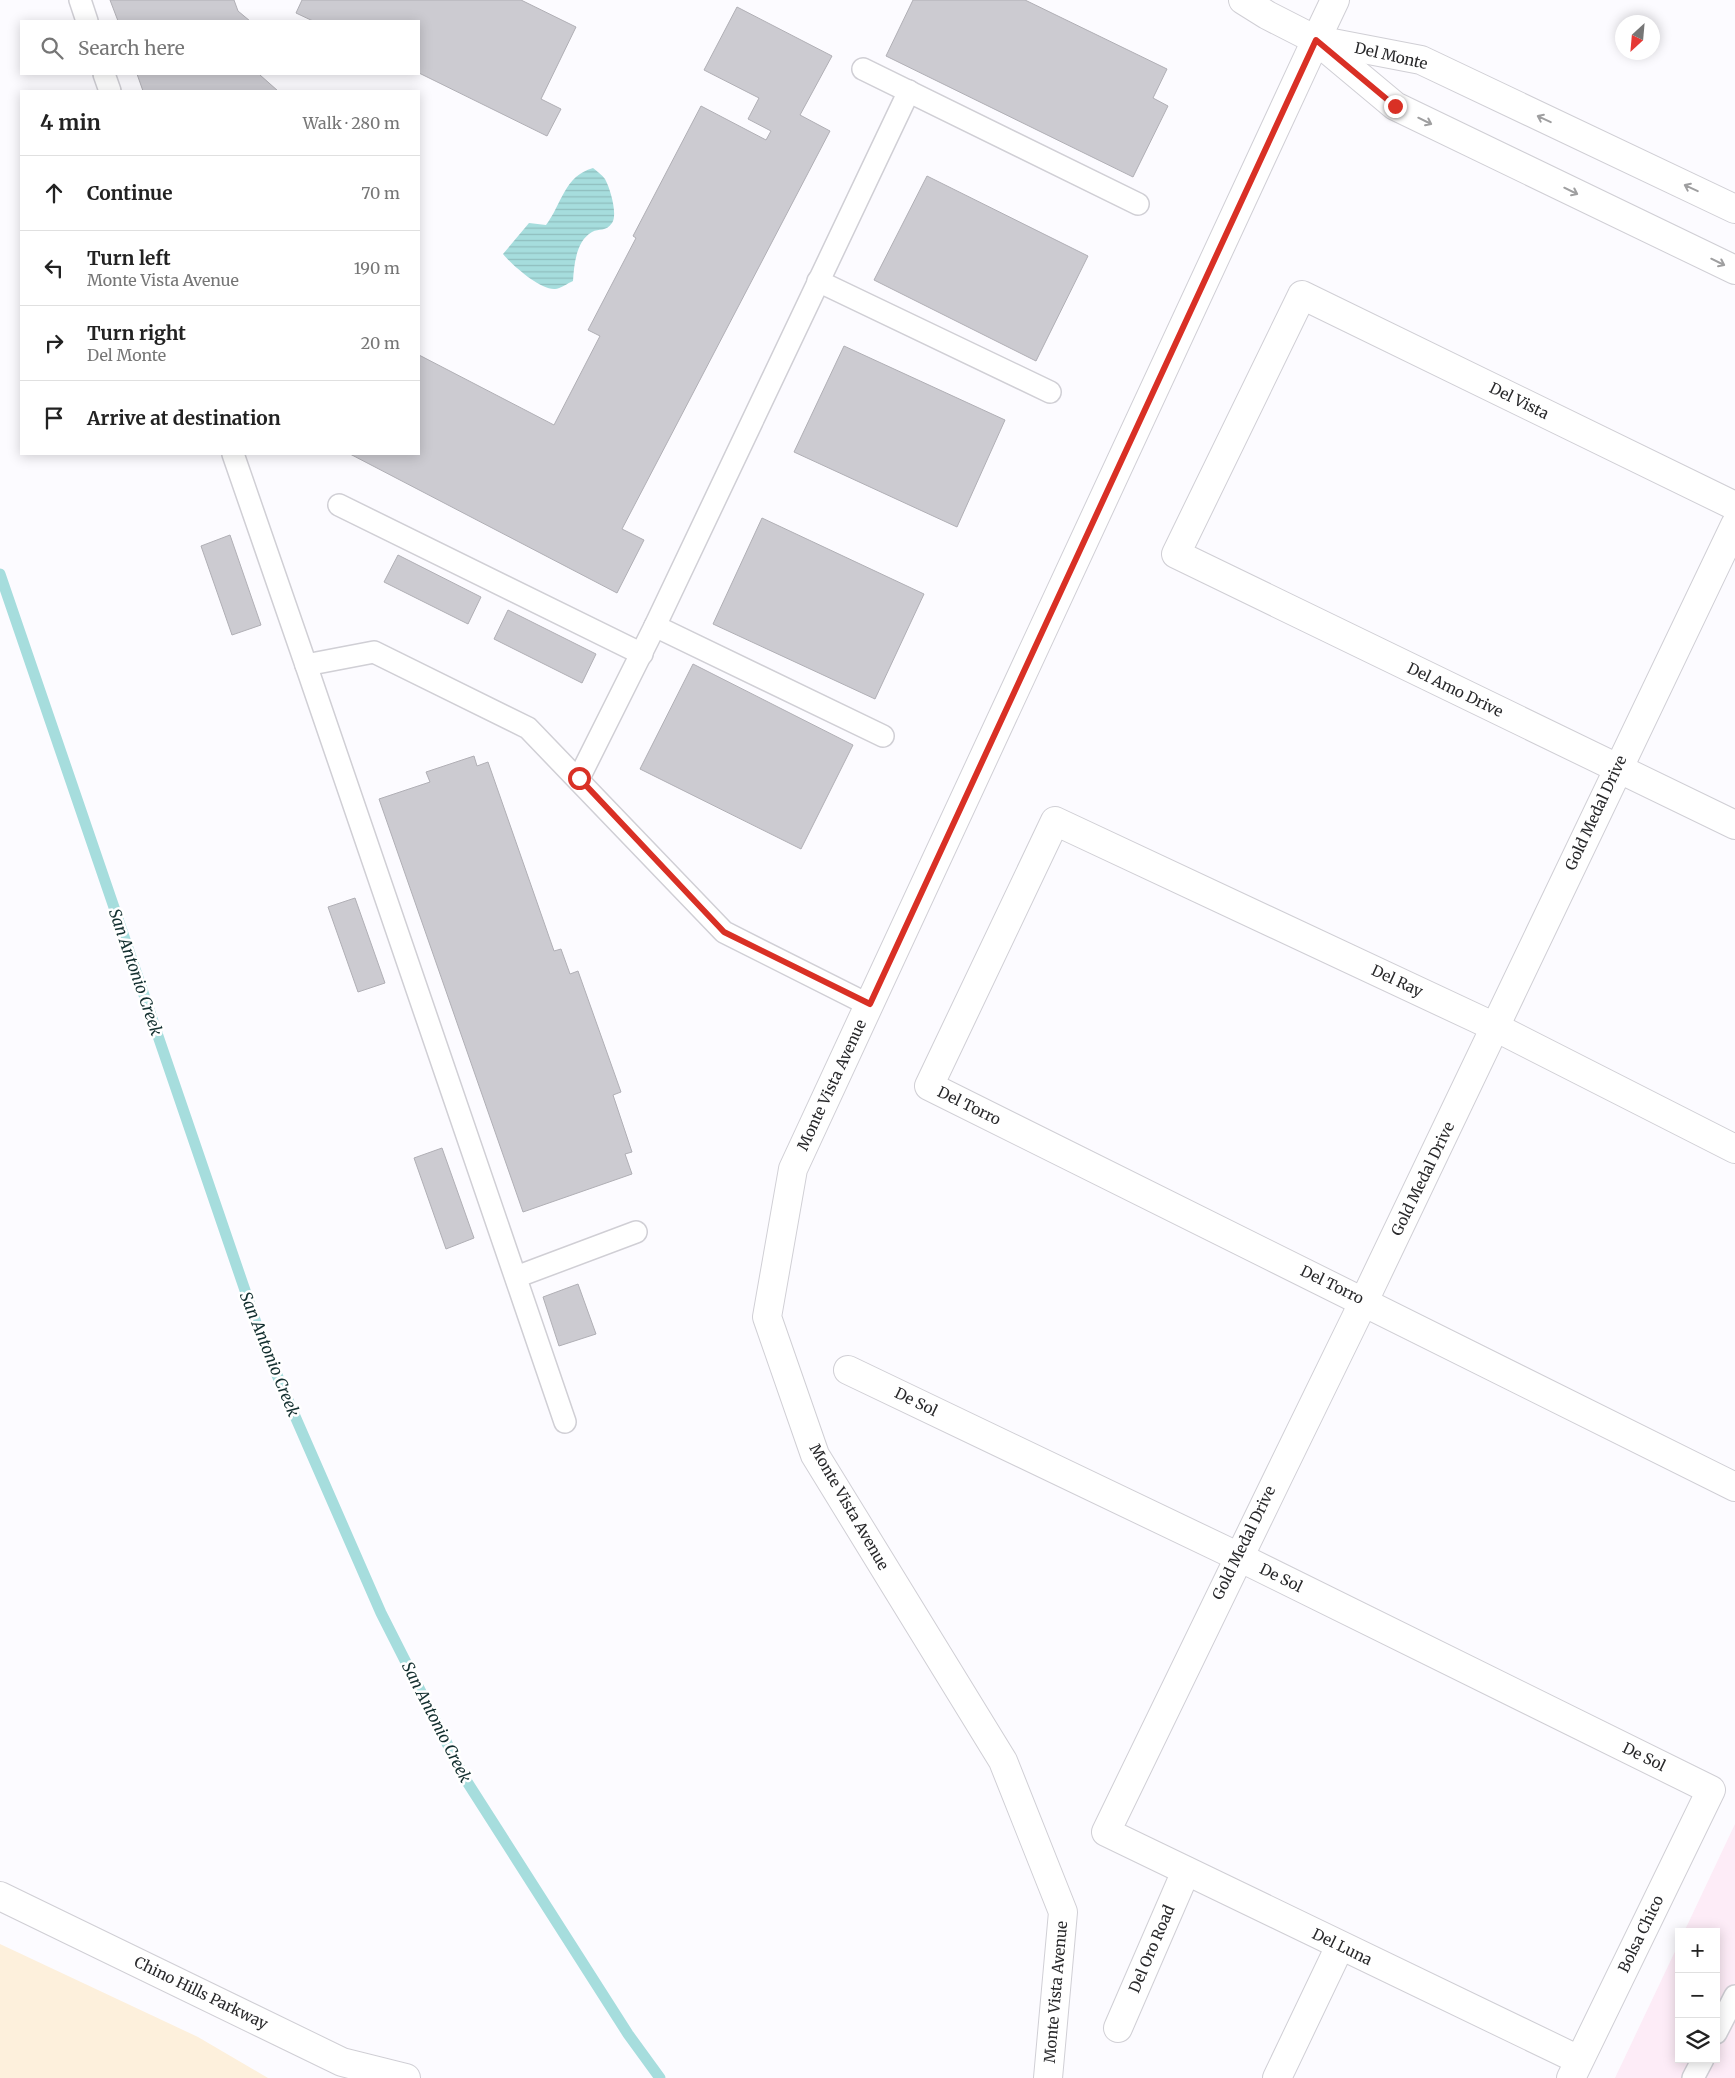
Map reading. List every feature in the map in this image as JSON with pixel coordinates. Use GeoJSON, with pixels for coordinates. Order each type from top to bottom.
{"type":"FeatureCollection","features":[{"type":"Feature","properties":{"kind":"street"},"geometry":{"type":"LineString","coordinates":[[1243,0],[1267,15],[1316,40]]}},
{"type":"Feature","properties":{"kind":"street","name":"Monte Vista Avenue"},"geometry":{"type":"LineString","coordinates":[[1048,2078],[1063,1912],[1003,1761],[815,1455],[767,1316],[793,1169],[1335,0]]}},
{"type":"Feature","properties":{"kind":"street","name":"Del Monte"},"geometry":{"type":"LineString","coordinates":[[1316,40],[1421,60],[1735,209]]}},
{"type":"Feature","properties":{"kind":"street","name":"Del Monte"},"geometry":{"type":"LineString","coordinates":[[1316,40],[1395,106],[1735,270]]}},
{"type":"Feature","properties":{"kind":"street","name":"Del Vista"},"geometry":{"type":"LineString","coordinates":[[1176,554],[1302,295],[1735,506]]}},
{"type":"Feature","properties":{"kind":"street","name":"Gold Medal Drive"},"geometry":{"type":"LineString","coordinates":[[1106,1832],[1237,1556],[1364,1301],[1496,1027],[1616,768],[1735,525]]}},
{"type":"Feature","properties":{"kind":"street","name":"Del Amo Drive"},"geometry":{"type":"LineString","coordinates":[[1176,554],[1735,825]]}},
{"type":"Feature","properties":{"kind":"street","name":"Del Ray"},"geometry":{"type":"LineString","coordinates":[[929,1086],[1056,821],[1496,1027],[1735,1148]]}},
{"type":"Feature","properties":{"kind":"street","name":"Del Torro"},"geometry":{"type":"LineString","coordinates":[[929,1086],[1735,1487]]}},
{"type":"Feature","properties":{"kind":"street","name":"De Sol"},"geometry":{"type":"LineString","coordinates":[[848,1370],[1237,1556],[1711,1790]]}},
{"type":"Feature","properties":{"kind":"street","name":"Bolsa Chico"},"geometry":{"type":"LineString","coordinates":[[1575,2069],[1711,1790]]}},
{"type":"Feature","properties":{"kind":"street","name":"Del Luna"},"geometry":{"type":"LineString","coordinates":[[1106,1832],[1340,1946],[1575,2069]]}},
{"type":"Feature","properties":{"kind":"street","name":"Del Oro Road"},"geometry":{"type":"LineString","coordinates":[[1118,2028],[1186,1871]]}},
{"type":"Feature","properties":{"kind":"street","name":"Chino Hills Parkway"},"geometry":{"type":"LineString","coordinates":[[0,1896],[339,2070],[406,2078]]}},
{"type":"Feature","properties":{"kind":"street"},"geometry":{"type":"LineString","coordinates":[[1277,2078],[1340,1946]]}},
{"type":"Feature","properties":{"kind":"lane"},"geometry":{"type":"LineString","coordinates":[[80,0],[87,20]]}},
{"type":"Feature","properties":{"kind":"lane"},"geometry":{"type":"LineString","coordinates":[[863,69],[1138,204]]}},
{"type":"Feature","properties":{"kind":"lane"},"geometry":{"type":"LineString","coordinates":[[104,75],[110,90]]}},
{"type":"Feature","properties":{"kind":"lane"},"geometry":{"type":"LineString","coordinates":[[579,778],[656,626],[909,91]]}},
{"type":"Feature","properties":{"kind":"lane"},"geometry":{"type":"LineString","coordinates":[[818,281],[1050,392]]}},
{"type":"Feature","properties":{"kind":"lane"},"geometry":{"type":"LineString","coordinates":[[233,455],[565,1422]]}},
{"type":"Feature","properties":{"kind":"lane"},"geometry":{"type":"LineString","coordinates":[[339,505],[642,654]]}},
{"type":"Feature","properties":{"kind":"lane"},"geometry":{"type":"LineString","coordinates":[[656,626],[883,736]]}},
{"type":"Feature","properties":{"kind":"lane"},"geometry":{"type":"LineString","coordinates":[[306,665],[374,652],[528,728],[579,778],[724,932],[870,1004]]}},
{"type":"Feature","properties":{"kind":"lane"},"geometry":{"type":"LineString","coordinates":[[516,1277],[636,1232]]}},
{"type":"Feature","properties":{"kind":"lane"},"geometry":{"type":"LineString","coordinates":[[1720,2024],[1735,1996]]}},
{"type":"Feature","properties":{"kind":"lane"},"geometry":{"type":"LineString","coordinates":[[1693,2078],[1701,2063]]}},
{"type":"Feature","properties":{"kind":"shaded area"},"geometry":{"type":"Polygon","coordinates":[[[1735,1824],[1735,2078],[1615,2078],[1675,1951],[1675,2063],[1720,2063],[1720,1928],[1686,1928],[1735,1824]]]}},
{"type":"Feature","properties":{"kind":"shaded area"},"geometry":{"type":"Polygon","coordinates":[[[0,1944],[198,2037],[268,2078],[0,2078],[0,1944]]]}},
{"type":"Feature","properties":{"kind":"water"},"geometry":{"type":"Polygon","coordinates":[[[593,168],[605,179],[609,188],[614,207],[614,219],[610,226],[592,232],[582,241],[577,254],[573,281],[557,289],[542,286],[519,270],[503,254],[529,223],[546,225],[570,184],[583,172],[593,168]]]}},
{"type":"Feature","properties":{"kind":"building"},"geometry":{"type":"Polygon","coordinates":[[[110,0],[234,0],[238,11],[249,20],[118,20],[110,0]]]}},
{"type":"Feature","properties":{"kind":"building"},"geometry":{"type":"Polygon","coordinates":[[[302,0],[521,0],[576,27],[541,99],[561,109],[547,136],[420,73],[420,20],[311,20],[296,13],[302,0]]]}},
{"type":"Feature","properties":{"kind":"building"},"geometry":{"type":"Polygon","coordinates":[[[913,0],[1025,0],[1167,69],[1153,98],[1168,106],[1133,177],[886,56],[913,0]]]}},
{"type":"Feature","properties":{"kind":"building"},"geometry":{"type":"Polygon","coordinates":[[[737,7],[832,56],[800,115],[830,131],[622,529],[644,540],[617,593],[352,455],[420,455],[420,356],[554,425],[600,336],[588,330],[636,238],[633,236],[701,106],[766,140],[771,131],[748,119],[759,98],[704,70],[737,7]]]}},
{"type":"Feature","properties":{"kind":"building"},"geometry":{"type":"Polygon","coordinates":[[[137,75],[260,75],[277,90],[143,90],[137,75]]]}},
{"type":"Feature","properties":{"kind":"building"},"geometry":{"type":"Polygon","coordinates":[[[927,176],[1088,256],[1036,361],[874,280],[927,176]]]}},
{"type":"Feature","properties":{"kind":"building"},"geometry":{"type":"Polygon","coordinates":[[[844,346],[1005,420],[957,527],[794,452],[844,346]]]}},
{"type":"Feature","properties":{"kind":"building"},"geometry":{"type":"Polygon","coordinates":[[[762,518],[924,594],[875,699],[713,624],[762,518]]]}},
{"type":"Feature","properties":{"kind":"building"},"geometry":{"type":"Polygon","coordinates":[[[230,535],[261,625],[232,635],[201,546],[230,535]]]}},
{"type":"Feature","properties":{"kind":"building"},"geometry":{"type":"Polygon","coordinates":[[[398,555],[481,597],[468,624],[384,582],[398,555]]]}},
{"type":"Feature","properties":{"kind":"building"},"geometry":{"type":"Polygon","coordinates":[[[508,610],[596,654],[582,683],[494,639],[508,610]]]}},
{"type":"Feature","properties":{"kind":"building"},"geometry":{"type":"Polygon","coordinates":[[[693,664],[853,745],[801,849],[640,769],[693,664]]]}},
{"type":"Feature","properties":{"kind":"building"},"geometry":{"type":"Polygon","coordinates":[[[474,756],[477,766],[488,762],[554,951],[561,949],[570,974],[578,971],[621,1092],[613,1095],[632,1152],[625,1154],[632,1174],[523,1212],[379,799],[430,782],[426,772],[474,756]]]}},
{"type":"Feature","properties":{"kind":"building"},"geometry":{"type":"Polygon","coordinates":[[[355,898],[385,983],[358,992],[328,907],[355,898]]]}},
{"type":"Feature","properties":{"kind":"building"},"geometry":{"type":"Polygon","coordinates":[[[442,1148],[474,1238],[446,1249],[414,1158],[442,1148]]]}},
{"type":"Feature","properties":{"kind":"building"},"geometry":{"type":"Polygon","coordinates":[[[578,1284],[596,1334],[559,1346],[543,1297],[578,1284]]]}},
{"type":"Feature","properties":{"kind":"waterway","name":"San Antonio Creek"},"geometry":{"type":"LineString","coordinates":[[0,574],[263,1343],[381,1613],[464,1777],[628,2034],[660,2078]]}},
{"type":"Feature","properties":{"kind":"route"},"geometry":{"type":"LineString","coordinates":[[579,778],[724,932],[870,1004],[1316,40],[1395,106]]}}]}
